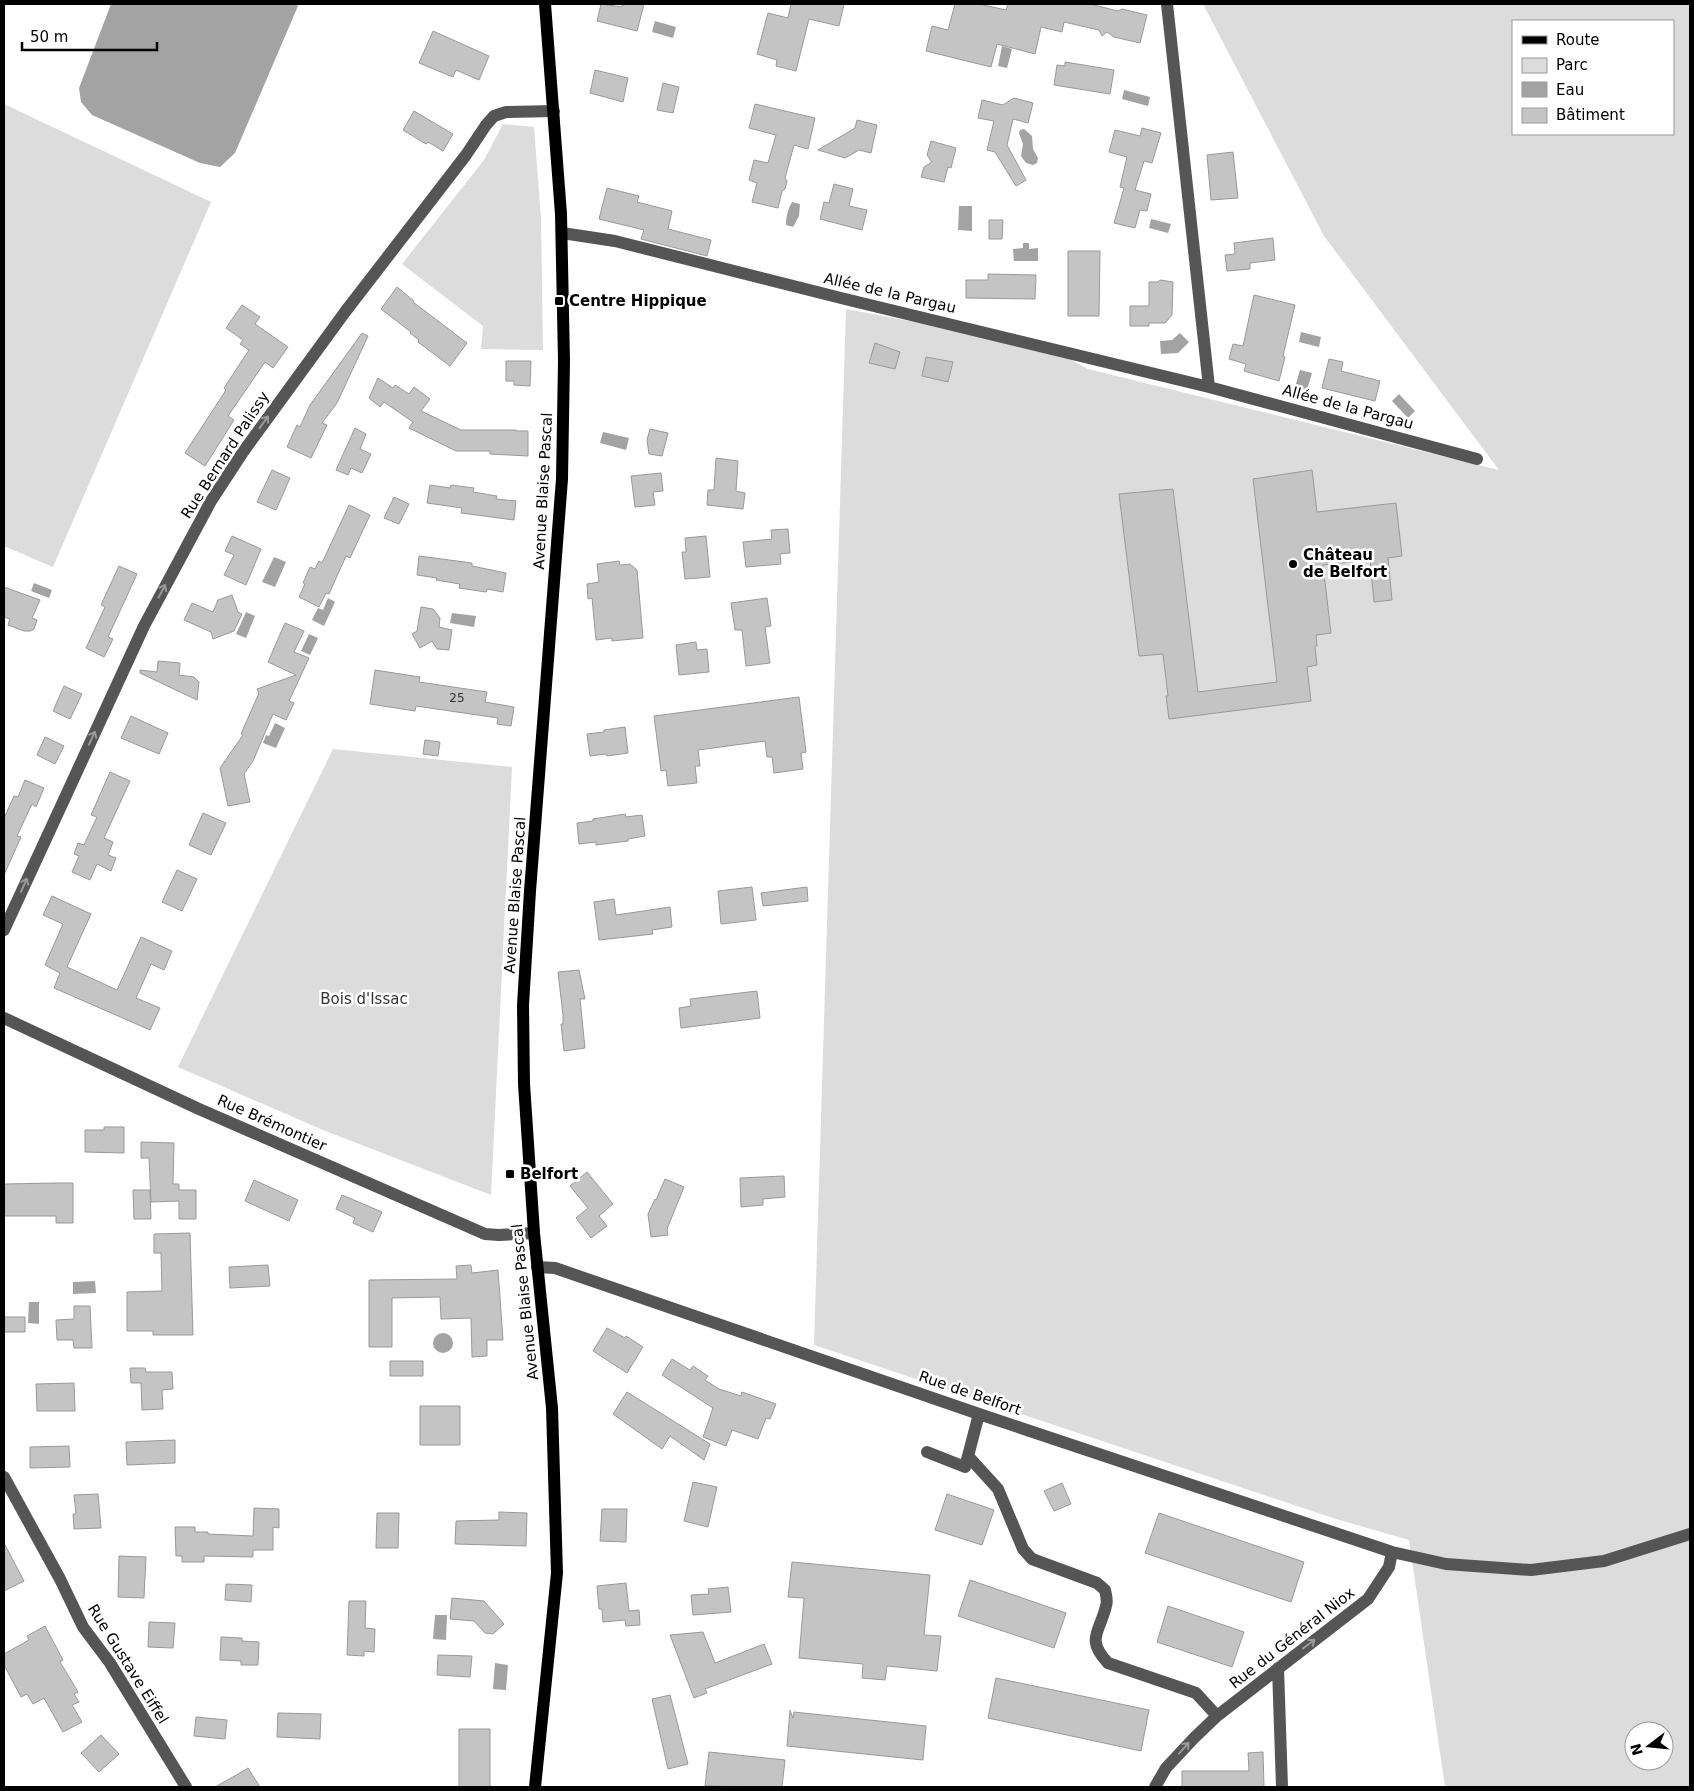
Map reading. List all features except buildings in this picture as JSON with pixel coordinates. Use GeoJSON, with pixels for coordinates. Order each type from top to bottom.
{"type":"FeatureCollection","features":[{"type":"Feature","properties":{"kind":"main road","name":"Avenue Blaise Pascal"},"geometry":{"type":"LineString","coordinates":[[534,1787],[557,1573],[552,1408],[534,1233],[524,1084],[524,1005],[530,891],[562,479],[564,352],[562,233],[554,111],[544,4]]}},
{"type":"Feature","properties":{"kind":"street"},"geometry":{"type":"LineString","coordinates":[[1167,4],[1210,387]]}},
{"type":"Feature","properties":{"kind":"street","name":"Rue Bernard Palissy"},"geometry":{"type":"LineString","coordinates":[[4,930],[144,626],[211,501],[238,460],[350,304],[466,156],[494,116],[506,112],[554,111]]}},
{"type":"Feature","properties":{"kind":"street","name":"Allée de la Pargau"},"geometry":{"type":"LineString","coordinates":[[562,233],[615,241],[845,299],[1210,387],[1477,459]]}},
{"type":"Feature","properties":{"kind":"street","name":"Rue Brémontier"},"geometry":{"type":"LineString","coordinates":[[4,1018],[199,1109],[485,1234],[534,1233]]}},
{"type":"Feature","properties":{"kind":"street","name":"Rue de Belfort"},"geometry":{"type":"LineString","coordinates":[[537,1267],[555,1268],[979,1414],[1392,1552]]}},
{"type":"Feature","properties":{"kind":"street"},"geometry":{"type":"LineString","coordinates":[[927,1452],[965,1467],[979,1414]]}},
{"type":"Feature","properties":{"kind":"street"},"geometry":{"type":"LineString","coordinates":[[968,1456],[998,1489],[1023,1549],[1032,1559],[1096,1583],[1105,1590],[1107,1604],[1095,1639],[1098,1653],[1108,1663],[1196,1694],[1217,1716]]}},
{"type":"Feature","properties":{"kind":"street","name":"Rue Gustave Eiffel"},"geometry":{"type":"LineString","coordinates":[[4,1477],[60,1579],[83,1627],[110,1663],[186,1787]]}},
{"type":"Feature","properties":{"kind":"street"},"geometry":{"type":"LineString","coordinates":[[1392,1552],[1446,1564],[1531,1570],[1604,1562],[1690,1534]]}},
{"type":"Feature","properties":{"kind":"street","name":"Rue du Général Niox"},"geometry":{"type":"LineString","coordinates":[[1155,1787],[1166,1768],[1217,1716],[1368,1599],[1389,1567],[1392,1552]]}},
{"type":"Feature","properties":{"kind":"street"},"geometry":{"type":"LineString","coordinates":[[1278,1668],[1282,1787]]}},
{"type":"Feature","properties":{"kind":"green space"},"geometry":{"type":"Polygon","coordinates":[[[1203,4],[1690,4],[1690,1787],[1445,1787],[1409,1540],[1336,1519],[814,1345],[846,309],[1047,347],[1088,369],[1499,470],[1324,236],[1203,4]]]}},
{"type":"Feature","properties":{"kind":"green space"},"geometry":{"type":"Polygon","coordinates":[[[4,104],[211,202],[53,567],[4,546],[4,104]]]}},
{"type":"Feature","properties":{"kind":"green space"},"geometry":{"type":"Polygon","coordinates":[[[503,124],[534,127],[541,219],[543,350],[481,349],[483,326],[402,264],[484,160],[503,124]]]}},
{"type":"Feature","properties":{"kind":"green space","name":"Bois d'Issac"},"geometry":{"type":"Polygon","coordinates":[[[333,749],[512,767],[491,1195],[323,1130],[178,1067],[333,749]]]}},
{"type":"Feature","properties":{"kind":"water"},"geometry":{"type":"Polygon","coordinates":[[[111,4],[296,4],[298,6],[235,153],[220,167],[200,163],[92,115],[81,102],[79,88],[111,4]]]}},
{"type":"Feature","properties":{"kind":"water"},"geometry":{"type":"Polygon","coordinates":[[[655,21],[676,27],[673,38],[652,32],[655,21]]]}},
{"type":"Feature","properties":{"kind":"water"},"geometry":{"type":"Polygon","coordinates":[[[1002,46],[1012,49],[1007,68],[998,66],[1002,46]]]}},
{"type":"Feature","properties":{"kind":"water"},"geometry":{"type":"Polygon","coordinates":[[[1124,90],[1150,97],[1148,106],[1122,99],[1124,90]]]}},
{"type":"Feature","properties":{"kind":"water"},"geometry":{"type":"Polygon","coordinates":[[[1024,129],[1032,136],[1033,149],[1038,158],[1037,163],[1033,165],[1026,163],[1021,156],[1023,144],[1019,133],[1020,130],[1024,129]]]}},
{"type":"Feature","properties":{"kind":"water"},"geometry":{"type":"Polygon","coordinates":[[[792,202],[800,204],[799,216],[793,227],[786,225],[789,207],[792,202]]]}},
{"type":"Feature","properties":{"kind":"water"},"geometry":{"type":"Polygon","coordinates":[[[959,206],[972,206],[972,231],[958,230],[959,206]]]}},
{"type":"Feature","properties":{"kind":"water"},"geometry":{"type":"Polygon","coordinates":[[[1151,219],[1171,224],[1168,233],[1149,228],[1151,219]]]}},
{"type":"Feature","properties":{"kind":"water"},"geometry":{"type":"Polygon","coordinates":[[[1023,243],[1029,243],[1029,249],[1038,248],[1038,261],[1014,261],[1013,249],[1023,248],[1023,243]]]}},
{"type":"Feature","properties":{"kind":"water"},"geometry":{"type":"Polygon","coordinates":[[[1301,332],[1321,337],[1319,347],[1299,342],[1301,332]]]}},
{"type":"Feature","properties":{"kind":"water"},"geometry":{"type":"Polygon","coordinates":[[[1180,333],[1189,342],[1178,353],[1161,354],[1160,341],[1172,340],[1180,333]]]}},
{"type":"Feature","properties":{"kind":"water"},"geometry":{"type":"Polygon","coordinates":[[[1300,370],[1312,373],[1307,390],[1295,387],[1300,370]]]}},
{"type":"Feature","properties":{"kind":"water"},"geometry":{"type":"Polygon","coordinates":[[[1399,394],[1415,411],[1408,418],[1392,401],[1399,394]]]}},
{"type":"Feature","properties":{"kind":"water"},"geometry":{"type":"Polygon","coordinates":[[[603,432],[629,438],[626,450],[600,443],[603,432]]]}},
{"type":"Feature","properties":{"kind":"water"},"geometry":{"type":"Polygon","coordinates":[[[274,557],[286,562],[275,587],[262,582],[274,557]]]}},
{"type":"Feature","properties":{"kind":"water"},"geometry":{"type":"Polygon","coordinates":[[[34,583],[52,590],[49,598],[31,591],[34,583]]]}},
{"type":"Feature","properties":{"kind":"water"},"geometry":{"type":"Polygon","coordinates":[[[328,598],[335,602],[324,626],[312,620],[318,608],[323,610],[328,598]]]}},
{"type":"Feature","properties":{"kind":"water"},"geometry":{"type":"Polygon","coordinates":[[[246,612],[255,616],[246,638],[236,634],[246,612]]]}},
{"type":"Feature","properties":{"kind":"water"},"geometry":{"type":"Polygon","coordinates":[[[452,613],[476,616],[474,627],[450,623],[452,613]]]}},
{"type":"Feature","properties":{"kind":"water"},"geometry":{"type":"Polygon","coordinates":[[[309,634],[318,638],[310,655],[301,651],[309,634]]]}},
{"type":"Feature","properties":{"kind":"water"},"geometry":{"type":"Polygon","coordinates":[[[275,723],[285,728],[276,748],[263,743],[266,735],[269,736],[275,723]]]}},
{"type":"Feature","properties":{"kind":"water"},"geometry":{"type":"Polygon","coordinates":[[[95,1281],[96,1293],[73,1294],[73,1282],[95,1281]]]}},
{"type":"Feature","properties":{"kind":"water"},"geometry":{"type":"Polygon","coordinates":[[[29,1302],[39,1302],[39,1324],[28,1323],[29,1302]]]}},
{"type":"Feature","properties":{"kind":"water"},"geometry":{"type":"Polygon","coordinates":[[[443,1333],[450,1336],[453,1343],[450,1350],[443,1353],[436,1350],[433,1343],[436,1336],[443,1333]]]}},
{"type":"Feature","properties":{"kind":"water"},"geometry":{"type":"Polygon","coordinates":[[[435,1615],[447,1615],[446,1640],[433,1639],[435,1615]]]}},
{"type":"Feature","properties":{"kind":"water"},"geometry":{"type":"Polygon","coordinates":[[[495,1663],[508,1665],[506,1690],[493,1689],[495,1663]]]}},
{"type":"Feature","properties":{"kind":"place","name":"Centre Hippique"},"geometry":{"type":"Point","coordinates":[559,301]}},
{"type":"Feature","properties":{"kind":"place","name":"Château de Belfort"},"geometry":{"type":"Point","coordinates":[1293,564]}},
{"type":"Feature","properties":{"kind":"place","name":"Belfort"},"geometry":{"type":"Point","coordinates":[510,1174]}}]}
